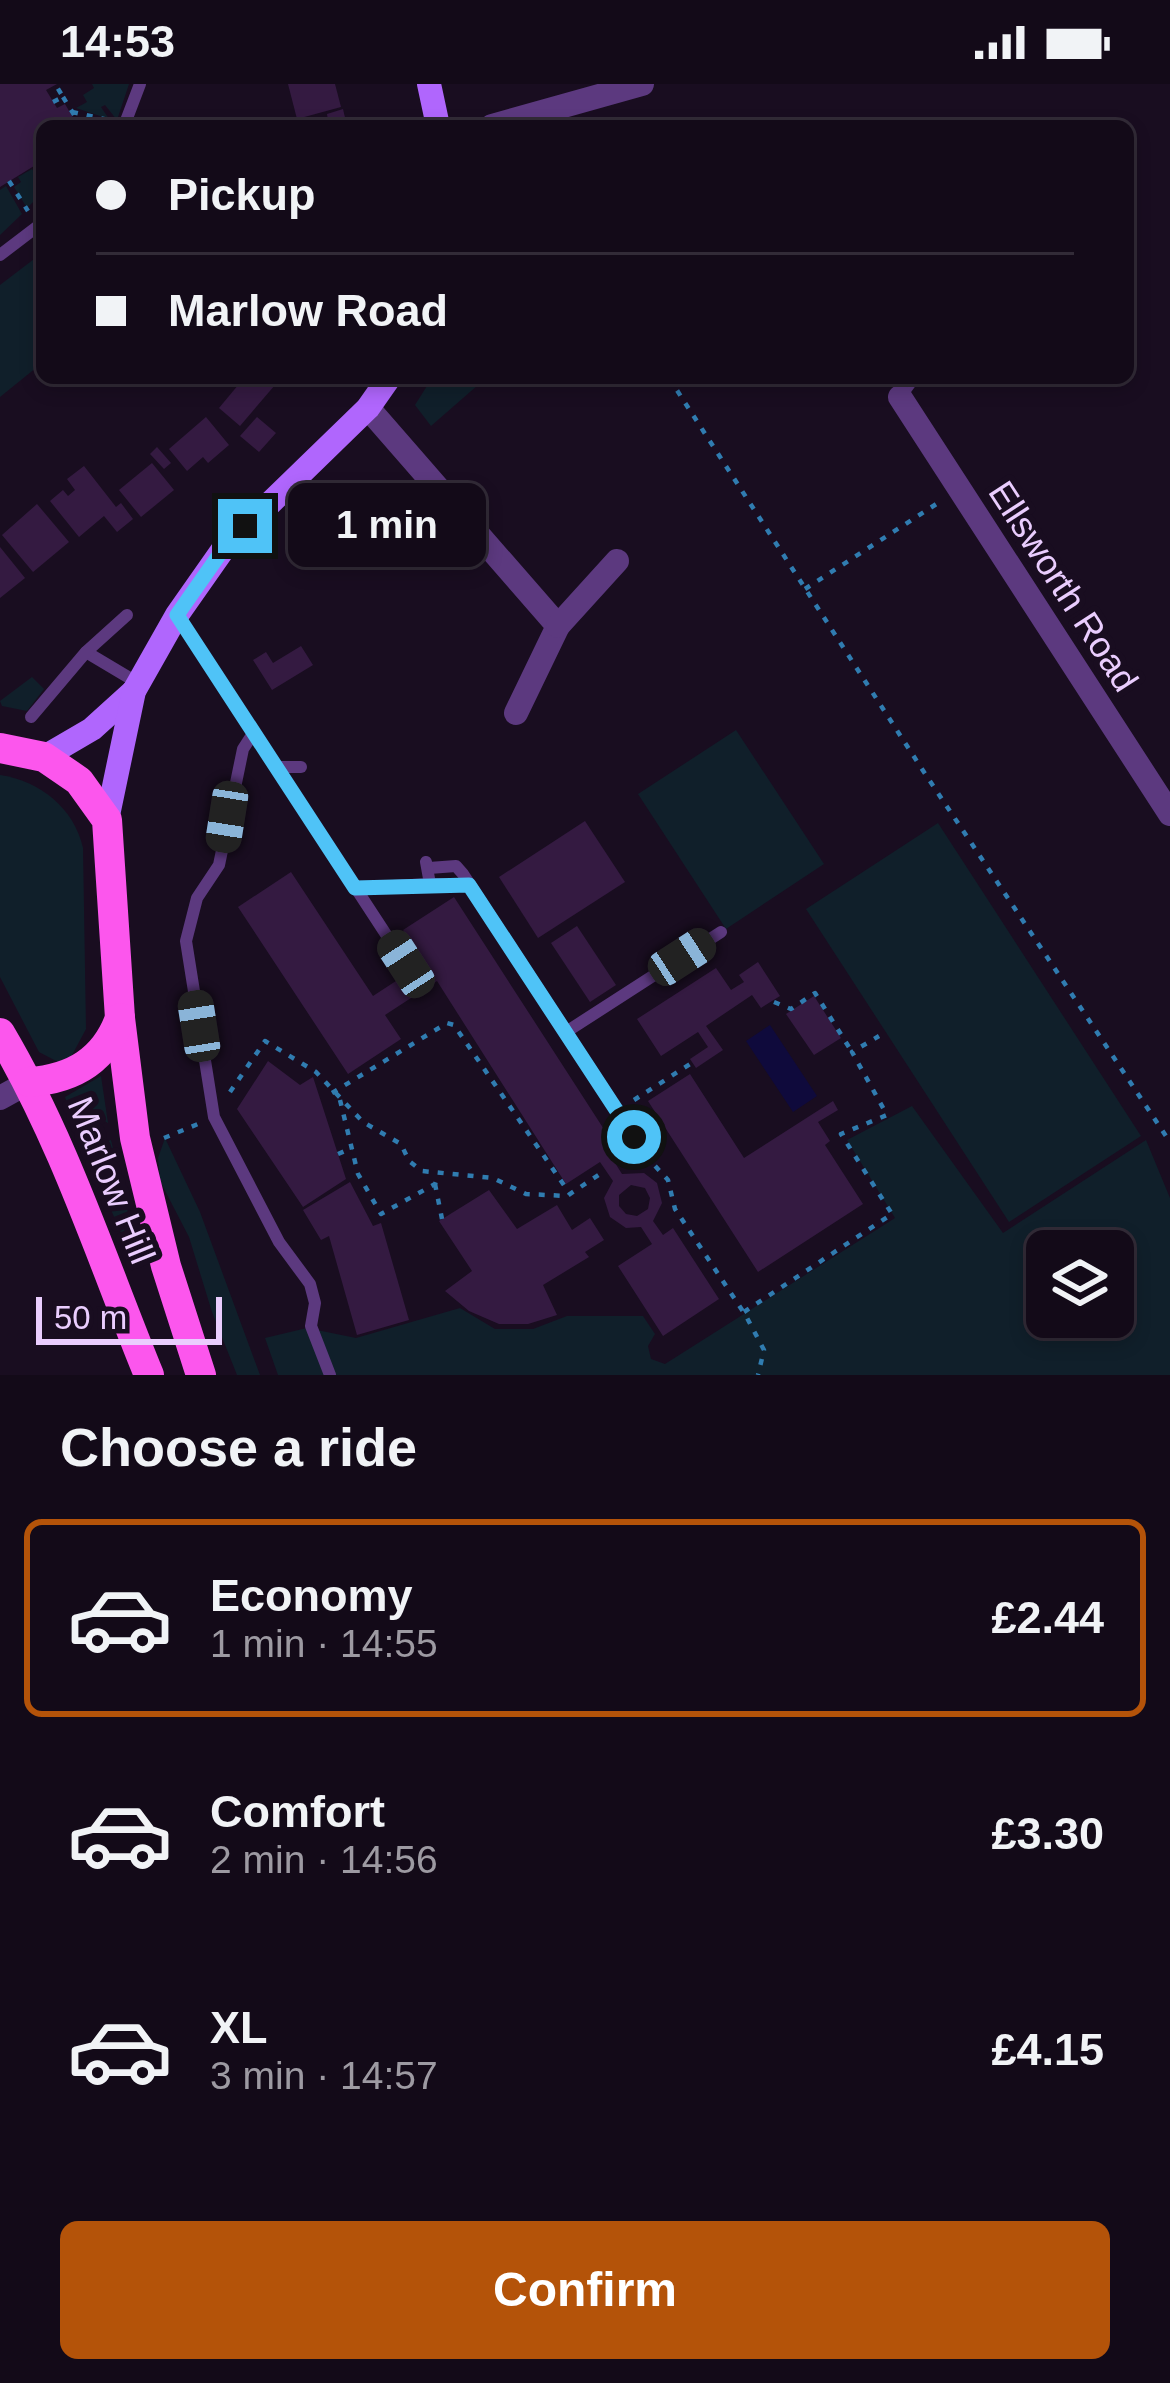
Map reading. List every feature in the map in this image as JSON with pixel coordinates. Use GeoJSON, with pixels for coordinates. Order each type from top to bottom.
{"type":"FeatureCollection","features":[{"type":"Feature","properties":{"kind":"main road"},"geometry":{"type":"LineString","coordinates":[[0,748],[44,757],[79,781],[107,820]]}},
{"type":"Feature","properties":{"kind":"main road","name":"Marlow Hill"},"geometry":{"type":"LineString","coordinates":[[107,820],[120,1018],[138,1148],[166,1266],[201,1375]]}},
{"type":"Feature","properties":{"kind":"main road","name":"Marlow Hill"},"geometry":{"type":"LineString","coordinates":[[29,1082],[70,1075],[100,1056],[120,1018]]}},
{"type":"Feature","properties":{"kind":"main road","name":"Marlow Hill"},"geometry":{"type":"LineString","coordinates":[[0,1033],[61,1151],[149,1375]]}},
{"type":"Feature","properties":{"kind":"street"},"geometry":{"type":"LineString","coordinates":[[429,84],[438,120]]}},
{"type":"Feature","properties":{"kind":"street"},"geometry":{"type":"LineString","coordinates":[[513,120],[642,84]]}},
{"type":"Feature","properties":{"kind":"street"},"geometry":{"type":"LineString","coordinates":[[44,757],[92,729],[136,687],[177,615],[224,548],[368,408],[385,384]]}},
{"type":"Feature","properties":{"kind":"street","name":"Ellsworth Road"},"geometry":{"type":"LineString","coordinates":[[907,387],[958,490],[1170,814]]}},
{"type":"Feature","properties":{"kind":"street"},"geometry":{"type":"LineString","coordinates":[[368,408],[558,626]]}},
{"type":"Feature","properties":{"kind":"street"},"geometry":{"type":"LineString","coordinates":[[516,713],[558,626],[617,561]]}},
{"type":"Feature","properties":{"kind":"street"},"geometry":{"type":"LineString","coordinates":[[107,820],[136,687]]}},
{"type":"Feature","properties":{"kind":"street"},"geometry":{"type":"LineString","coordinates":[[0,1098],[29,1082]]}},
{"type":"Feature","properties":{"kind":"lane"},"geometry":{"type":"LineString","coordinates":[[126,120],[140,84]]}},
{"type":"Feature","properties":{"kind":"lane"},"geometry":{"type":"LineString","coordinates":[[0,255],[36,228]]}},
{"type":"Feature","properties":{"kind":"lane"},"geometry":{"type":"LineString","coordinates":[[31,717],[86,652],[127,615]]}},
{"type":"Feature","properties":{"kind":"lane"},"geometry":{"type":"LineString","coordinates":[[177,615],[406,964]]}},
{"type":"Feature","properties":{"kind":"lane"},"geometry":{"type":"LineString","coordinates":[[86,652],[136,687]]}},
{"type":"Feature","properties":{"kind":"lane"},"geometry":{"type":"LineString","coordinates":[[254,732],[243,749],[219,865],[197,898],[186,940],[214,1117],[278,1242],[310,1284],[315,1303],[311,1326],[330,1375]]}},
{"type":"Feature","properties":{"kind":"lane"},"geometry":{"type":"LineString","coordinates":[[280,767],[301,767]]}},
{"type":"Feature","properties":{"kind":"lane"},"geometry":{"type":"LineString","coordinates":[[430,884],[427,865],[457,866],[637,1142]]}},
{"type":"Feature","properties":{"kind":"lane"},"geometry":{"type":"LineString","coordinates":[[355,888],[469,885]]}},
{"type":"Feature","properties":{"kind":"lane"},"geometry":{"type":"LineString","coordinates":[[566,1032],[721,932]]}},
{"type":"Feature","properties":{"kind":"path"},"geometry":{"type":"LineString","coordinates":[[62,84],[57,87],[77,120]]}},
{"type":"Feature","properties":{"kind":"path"},"geometry":{"type":"LineString","coordinates":[[53,102],[63,97]]}},
{"type":"Feature","properties":{"kind":"path"},"geometry":{"type":"LineString","coordinates":[[72,112],[104,120]]}},
{"type":"Feature","properties":{"kind":"path"},"geometry":{"type":"LineString","coordinates":[[9,182],[28,212]]}},
{"type":"Feature","properties":{"kind":"path"},"geometry":{"type":"LineString","coordinates":[[673,384],[1170,1142]]}},
{"type":"Feature","properties":{"kind":"path"},"geometry":{"type":"LineString","coordinates":[[805,589],[958,490]]}},
{"type":"Feature","properties":{"kind":"path"},"geometry":{"type":"LineString","coordinates":[[744,1312],[892,1214],[841,1134],[887,1115],[815,993],[791,1009],[775,1003]]}},
{"type":"Feature","properties":{"kind":"path"},"geometry":{"type":"LineString","coordinates":[[332,1094],[425,1033],[447,1023],[454,1025],[570,1194]]}},
{"type":"Feature","properties":{"kind":"path"},"geometry":{"type":"LineString","coordinates":[[852,1052],[879,1036]]}},
{"type":"Feature","properties":{"kind":"path"},"geometry":{"type":"LineString","coordinates":[[147,1145],[214,1117],[265,1041],[316,1072],[362,1122],[401,1144],[409,1161],[422,1171],[493,1178],[526,1194],[570,1194],[603,1172]]}},
{"type":"Feature","properties":{"kind":"path"},"geometry":{"type":"LineString","coordinates":[[617,1111],[690,1064]]}},
{"type":"Feature","properties":{"kind":"path"},"geometry":{"type":"LineString","coordinates":[[340,1100],[358,1174],[382,1214],[435,1184]]}},
{"type":"Feature","properties":{"kind":"path"},"geometry":{"type":"LineString","coordinates":[[637,1142],[668,1180],[674,1209],[764,1350],[758,1375]]}},
{"type":"Feature","properties":{"kind":"path"},"geometry":{"type":"LineString","coordinates":[[338,1154],[352,1148]]}},
{"type":"Feature","properties":{"kind":"path"},"geometry":{"type":"LineString","coordinates":[[439,1174],[435,1184],[442,1219]]}},
{"type":"Feature","properties":{"kind":"shaded area"},"geometry":{"type":"Polygon","coordinates":[[[92,84],[129,84],[117,120],[105,105],[101,107],[109,119],[76,108],[87,102],[83,95],[94,88],[92,84]]]}},
{"type":"Feature","properties":{"kind":"shaded area"},"geometry":{"type":"Polygon","coordinates":[[[32,169],[36,175],[36,199],[27,208],[14,187],[21,182],[18,177],[32,169]]]}},
{"type":"Feature","properties":{"kind":"shaded area"},"geometry":{"type":"Polygon","coordinates":[[[6,186],[22,214],[0,235],[0,190],[6,186]]]}},
{"type":"Feature","properties":{"kind":"shaded area"},"geometry":{"type":"Polygon","coordinates":[[[36,258],[36,368],[0,397],[0,285],[36,258]]]}},
{"type":"Feature","properties":{"kind":"shaded area"},"geometry":{"type":"Polygon","coordinates":[[[428,384],[479,384],[431,426],[415,405],[428,384]]]}},
{"type":"Feature","properties":{"kind":"shaded area"},"geometry":{"type":"Polygon","coordinates":[[[32,677],[44,689],[27,711],[2,706],[0,701],[32,677]]]}},
{"type":"Feature","properties":{"kind":"shaded area"},"geometry":{"type":"Polygon","coordinates":[[[736,730],[824,864],[726,929],[638,794],[736,730]]]}},
{"type":"Feature","properties":{"kind":"shaded area"},"geometry":{"type":"Polygon","coordinates":[[[0,775],[29,783],[53,799],[72,821],[83,848],[86,1029],[71,1057],[58,1062],[39,1052],[0,977],[0,775]]]}},
{"type":"Feature","properties":{"kind":"shaded area"},"geometry":{"type":"Polygon","coordinates":[[[938,823],[1141,1136],[1009,1222],[806,909],[938,823]]]}},
{"type":"Feature","properties":{"kind":"shaded area"},"geometry":{"type":"Polygon","coordinates":[[[770,1025],[817,1096],[793,1112],[746,1041],[770,1025]]]}},
{"type":"Feature","properties":{"kind":"shaded area"},"geometry":{"type":"Polygon","coordinates":[[[101,1076],[108,1123],[83,1109],[70,1112],[65,1097],[101,1076]]]}},
{"type":"Feature","properties":{"kind":"shaded area"},"geometry":{"type":"Polygon","coordinates":[[[912,1106],[1003,1233],[1146,1140],[1170,1198],[1170,1375],[278,1375],[265,1338],[307,1328],[356,1338],[460,1308],[495,1329],[533,1329],[567,1316],[643,1316],[655,1334],[648,1346],[651,1359],[665,1364],[895,1218],[847,1140],[912,1106]]]}},
{"type":"Feature","properties":{"kind":"shaded area"},"geometry":{"type":"Polygon","coordinates":[[[82,1126],[103,1143],[111,1140],[134,1239],[125,1242],[76,1129],[82,1126]]]}},
{"type":"Feature","properties":{"kind":"shaded area"},"geometry":{"type":"Polygon","coordinates":[[[165,1138],[200,1212],[260,1375],[237,1375],[189,1237],[160,1181],[158,1158],[165,1138]]]}},
{"type":"Feature","properties":{"kind":"building"},"geometry":{"type":"Polygon","coordinates":[[[0,84],[57,84],[46,90],[57,108],[65,104],[74,120],[36,120],[36,165],[0,187],[0,84]]]}},
{"type":"Feature","properties":{"kind":"building"},"geometry":{"type":"Polygon","coordinates":[[[288,84],[335,84],[341,107],[297,119],[288,84]]]}},
{"type":"Feature","properties":{"kind":"building"},"geometry":{"type":"Polygon","coordinates":[[[343,109],[346,120],[328,120],[327,114],[343,109]]]}},
{"type":"Feature","properties":{"kind":"building"},"geometry":{"type":"Polygon","coordinates":[[[239,384],[276,384],[240,426],[219,408],[239,384]]]}},
{"type":"Feature","properties":{"kind":"building"},"geometry":{"type":"Polygon","coordinates":[[[206,417],[229,445],[208,463],[203,457],[187,471],[169,449],[206,417]]]}},
{"type":"Feature","properties":{"kind":"building"},"geometry":{"type":"Polygon","coordinates":[[[257,417],[276,433],[259,452],[240,436],[257,417]]]}},
{"type":"Feature","properties":{"kind":"building"},"geometry":{"type":"Polygon","coordinates":[[[157,447],[171,463],[164,469],[150,454],[157,447]]]}},
{"type":"Feature","properties":{"kind":"building"},"geometry":{"type":"Polygon","coordinates":[[[152,463],[174,490],[141,517],[119,490],[152,463]]]}},
{"type":"Feature","properties":{"kind":"building"},"geometry":{"type":"Polygon","coordinates":[[[84,466],[116,507],[121,503],[133,519],[117,532],[104,516],[79,537],[50,501],[63,490],[68,496],[75,490],[67,479],[84,466]]]}},
{"type":"Feature","properties":{"kind":"building"},"geometry":{"type":"Polygon","coordinates":[[[37,504],[69,542],[33,572],[2,535],[37,504]]]}},
{"type":"Feature","properties":{"kind":"building"},"geometry":{"type":"Polygon","coordinates":[[[0,547],[25,578],[0,598],[0,547]]]}},
{"type":"Feature","properties":{"kind":"building"},"geometry":{"type":"Polygon","coordinates":[[[301,646],[313,665],[272,690],[253,660],[266,652],[273,663],[301,646]]]}},
{"type":"Feature","properties":{"kind":"building"},"geometry":{"type":"Polygon","coordinates":[[[585,821],[625,882],[538,938],[499,877],[585,821]]]}},
{"type":"Feature","properties":{"kind":"building"},"geometry":{"type":"Polygon","coordinates":[[[291,872],[373,996],[425,962],[403,930],[454,897],[618,1151],[610,1155],[622,1174],[644,1173],[657,1183],[662,1203],[653,1221],[663,1235],[673,1228],[719,1299],[663,1336],[618,1266],[652,1244],[641,1227],[626,1228],[610,1217],[604,1198],[613,1181],[600,1162],[566,1184],[437,981],[385,1015],[401,1039],[348,1074],[238,907],[291,872]],[[631,1185],[619,1195],[619,1206],[626,1214],[637,1216],[648,1209],[645,1188],[631,1185]]]}},
{"type":"Feature","properties":{"kind":"building"},"geometry":{"type":"Polygon","coordinates":[[[577,926],[616,985],[590,1002],[551,943],[577,926]]]}},
{"type":"Feature","properties":{"kind":"building"},"geometry":{"type":"Polygon","coordinates":[[[758,962],[780,996],[761,1008],[752,995],[706,1026],[723,1050],[696,1068],[690,1059],[708,1047],[698,1032],[661,1056],[637,1019],[716,968],[731,990],[744,982],[739,975],[758,962]]]}},
{"type":"Feature","properties":{"kind":"building"},"geometry":{"type":"Polygon","coordinates":[[[814,996],[841,1038],[814,1055],[786,1014],[814,996]]]}},
{"type":"Feature","properties":{"kind":"building"},"geometry":{"type":"Polygon","coordinates":[[[268,1061],[300,1085],[313,1077],[346,1179],[303,1207],[237,1109],[268,1061]]]}},
{"type":"Feature","properties":{"kind":"building"},"geometry":{"type":"Polygon","coordinates":[[[690,1074],[744,1158],[833,1101],[838,1110],[818,1122],[830,1141],[825,1145],[863,1204],[758,1272],[648,1101],[690,1074]]]}},
{"type":"Feature","properties":{"kind":"building"},"geometry":{"type":"Polygon","coordinates":[[[350,1182],[373,1226],[381,1223],[409,1320],[357,1335],[329,1236],[321,1240],[303,1210],[350,1182]]]}},
{"type":"Feature","properties":{"kind":"building"},"geometry":{"type":"Polygon","coordinates":[[[489,1190],[517,1229],[557,1205],[572,1230],[590,1218],[604,1240],[585,1252],[589,1257],[543,1285],[557,1315],[528,1324],[499,1324],[469,1311],[445,1291],[472,1271],[439,1221],[489,1190]]]}},
{"type":"Feature","properties":{"kind":"route"},"geometry":{"type":"LineString","coordinates":[[245,526],[177,615],[355,888],[469,885],[634,1137]]}}]}
